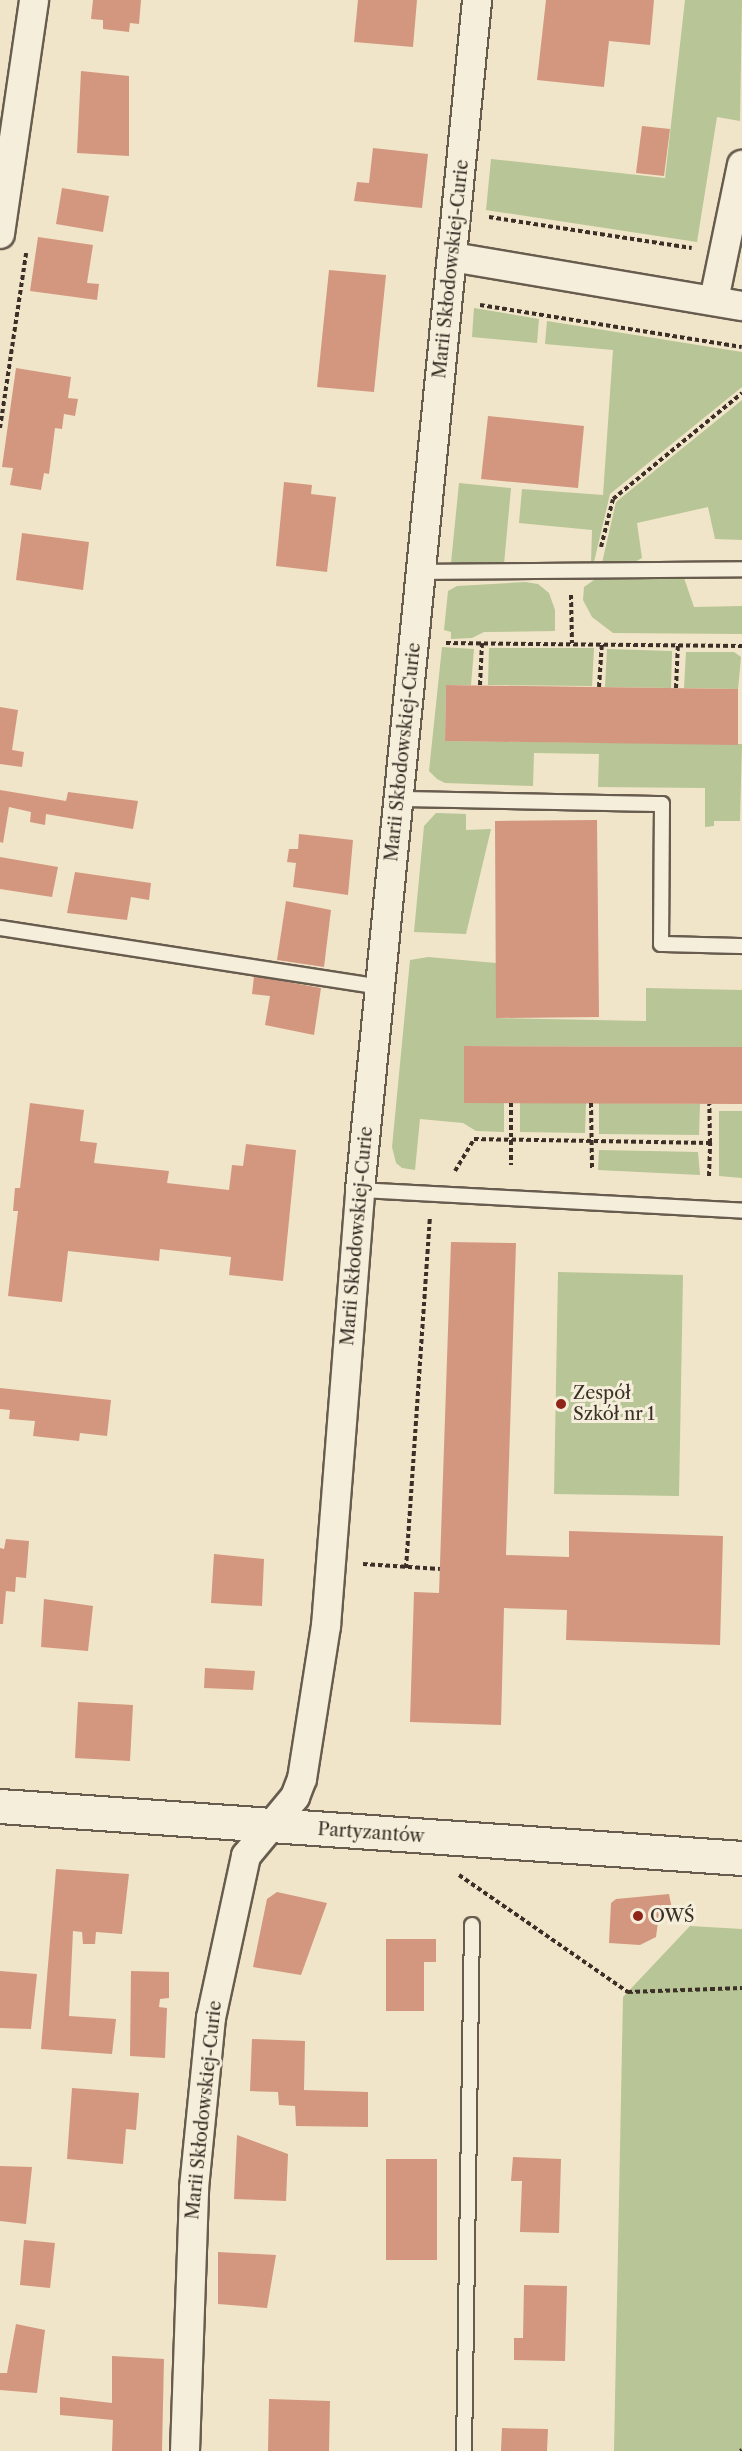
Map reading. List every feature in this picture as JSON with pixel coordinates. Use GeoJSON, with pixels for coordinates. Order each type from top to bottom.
{"type":"FeatureCollection","features":[{"type":"Feature","properties":{"kind":"street"},"geometry":{"type":"LineString","coordinates":[[0,234],[34,0]]}},
{"type":"Feature","properties":{"kind":"street","name":"Marii Skłodowskiej-Curie"},"geometry":{"type":"LineString","coordinates":[[184,2451],[195,2188],[211,2018],[246,1856],[268,1826],[295,1797],[302,1779],[326,1626],[360,1190],[477,0]]}},
{"type":"Feature","properties":{"kind":"street"},"geometry":{"type":"LineString","coordinates":[[714,300],[742,165]]}},
{"type":"Feature","properties":{"kind":"street"},"geometry":{"type":"LineString","coordinates":[[452,257],[742,306]]}},
{"type":"Feature","properties":{"kind":"street","name":"Partyzantów"},"geometry":{"type":"LineString","coordinates":[[0,1806],[742,1857]]}},
{"type":"Feature","properties":{"kind":"lane"},"geometry":{"type":"LineString","coordinates":[[420,572],[742,569]]}},
{"type":"Feature","properties":{"kind":"lane"},"geometry":{"type":"LineString","coordinates":[[399,799],[662,804],[661,944],[742,946]]}},
{"type":"Feature","properties":{"kind":"lane"},"geometry":{"type":"LineString","coordinates":[[0,928],[380,987]]}},
{"type":"Feature","properties":{"kind":"lane"},"geometry":{"type":"LineString","coordinates":[[360,1190],[742,1211]]}},
{"type":"Feature","properties":{"kind":"lane"},"geometry":{"type":"LineString","coordinates":[[464,2451],[472,1925]]}},
{"type":"Feature","properties":{"kind":"path"},"geometry":{"type":"LineString","coordinates":[[479,216],[711,251],[728,236]]}},
{"type":"Feature","properties":{"kind":"path"},"geometry":{"type":"LineString","coordinates":[[471,304],[742,347]]}},
{"type":"Feature","properties":{"kind":"path"},"geometry":{"type":"LineString","coordinates":[[594,571],[613,499],[742,393]]}},
{"type":"Feature","properties":{"kind":"path"},"geometry":{"type":"LineString","coordinates":[[571,571],[572,643]]}},
{"type":"Feature","properties":{"kind":"path"},"geometry":{"type":"LineString","coordinates":[[599,687],[602,642]]}},
{"type":"Feature","properties":{"kind":"path"},"geometry":{"type":"LineString","coordinates":[[451,643],[602,642],[742,646]]}},
{"type":"Feature","properties":{"kind":"path"},"geometry":{"type":"LineString","coordinates":[[480,685],[482,643]]}},
{"type":"Feature","properties":{"kind":"path"},"geometry":{"type":"LineString","coordinates":[[676,688],[678,643]]}},
{"type":"Feature","properties":{"kind":"path"},"geometry":{"type":"LineString","coordinates":[[511,1103],[511,1165]]}},
{"type":"Feature","properties":{"kind":"path"},"geometry":{"type":"LineString","coordinates":[[591,1103],[592,1169]]}},
{"type":"Feature","properties":{"kind":"path"},"geometry":{"type":"LineString","coordinates":[[709,1104],[709,1176]]}},
{"type":"Feature","properties":{"kind":"path"},"geometry":{"type":"LineString","coordinates":[[406,1568],[430,1209],[474,1139],[710,1143]]}},
{"type":"Feature","properties":{"kind":"path"},"geometry":{"type":"LineString","coordinates":[[363,1564],[440,1569]]}},
{"type":"Feature","properties":{"kind":"path"},"geometry":{"type":"LineString","coordinates":[[451,1869],[628,1992],[742,1988]]}},
{"type":"Feature","properties":{"kind":"green space"},"geometry":{"type":"Polygon","coordinates":[[[685,0],[742,0],[740,121],[717,117],[697,242],[486,210],[491,159],[665,178],[685,0]]]}},
{"type":"Feature","properties":{"kind":"green space"},"geometry":{"type":"Polygon","coordinates":[[[474,308],[539,319],[537,343],[472,337],[474,308]]]}},
{"type":"Feature","properties":{"kind":"green space"},"geometry":{"type":"Polygon","coordinates":[[[547,321],[742,352],[742,387],[610,494],[594,562],[591,563],[592,530],[519,523],[522,489],[603,495],[613,350],[545,344],[547,321]]]}},
{"type":"Feature","properties":{"kind":"green space"},"geometry":{"type":"Polygon","coordinates":[[[742,400],[742,540],[715,539],[708,507],[637,523],[642,558],[633,563],[602,563],[616,502],[742,400]]]}},
{"type":"Feature","properties":{"kind":"green space"},"geometry":{"type":"Polygon","coordinates":[[[459,483],[511,488],[504,564],[451,563],[459,483]]]}},
{"type":"Feature","properties":{"kind":"green space"},"geometry":{"type":"Polygon","coordinates":[[[684,578],[694,607],[742,606],[742,634],[613,633],[592,617],[583,600],[584,587],[594,580],[684,578]]]}},
{"type":"Feature","properties":{"kind":"green space"},"geometry":{"type":"Polygon","coordinates":[[[525,582],[538,584],[549,593],[555,610],[555,631],[484,632],[472,638],[451,639],[451,632],[444,630],[448,591],[457,586],[525,582]]]}},
{"type":"Feature","properties":{"kind":"green space"},"geometry":{"type":"Polygon","coordinates":[[[442,647],[474,649],[471,685],[446,685],[445,741],[742,744],[740,821],[714,821],[714,826],[705,827],[705,788],[598,787],[599,754],[534,753],[533,786],[445,783],[437,779],[429,771],[442,647]]]}},
{"type":"Feature","properties":{"kind":"green space"},"geometry":{"type":"Polygon","coordinates":[[[489,648],[594,648],[592,686],[488,685],[489,648]]]}},
{"type":"Feature","properties":{"kind":"green space"},"geometry":{"type":"Polygon","coordinates":[[[607,649],[672,651],[671,688],[605,687],[607,649]]]}},
{"type":"Feature","properties":{"kind":"green space"},"geometry":{"type":"Polygon","coordinates":[[[686,652],[734,652],[741,657],[738,689],[684,688],[686,652]]]}},
{"type":"Feature","properties":{"kind":"green space"},"geometry":{"type":"Polygon","coordinates":[[[436,813],[466,814],[466,830],[491,829],[466,934],[414,932],[424,826],[436,813]]]}},
{"type":"Feature","properties":{"kind":"green space"},"geometry":{"type":"Polygon","coordinates":[[[428,957],[496,963],[497,1018],[646,1021],[646,988],[742,990],[742,1047],[465,1046],[464,1103],[504,1103],[504,1132],[476,1131],[463,1123],[420,1119],[415,1170],[402,1168],[396,1163],[392,1147],[410,960],[428,957]]]}},
{"type":"Feature","properties":{"kind":"green space"},"geometry":{"type":"Polygon","coordinates":[[[520,1103],[586,1103],[585,1133],[520,1132],[520,1103]]]}},
{"type":"Feature","properties":{"kind":"green space"},"geometry":{"type":"Polygon","coordinates":[[[599,1103],[700,1104],[699,1135],[599,1134],[599,1103]]]}},
{"type":"Feature","properties":{"kind":"green space"},"geometry":{"type":"Polygon","coordinates":[[[719,1111],[742,1111],[742,1178],[719,1176],[719,1111]]]}},
{"type":"Feature","properties":{"kind":"green space"},"geometry":{"type":"Polygon","coordinates":[[[599,1150],[698,1152],[700,1175],[598,1170],[599,1150]]]}},
{"type":"Feature","properties":{"kind":"green space"},"geometry":{"type":"Polygon","coordinates":[[[558,1272],[683,1275],[679,1496],[554,1494],[558,1272]]]}},
{"type":"Feature","properties":{"kind":"green space"},"geometry":{"type":"Polygon","coordinates":[[[690,1926],[742,1929],[742,2451],[614,2451],[623,1997],[690,1926]]]}},
{"type":"Feature","properties":{"kind":"building"},"geometry":{"type":"Polygon","coordinates":[[[93,0],[141,0],[139,24],[130,23],[129,32],[103,29],[103,20],[91,19],[93,0]]]}},
{"type":"Feature","properties":{"kind":"building"},"geometry":{"type":"Polygon","coordinates":[[[358,0],[417,0],[413,47],[354,42],[358,0]]]}},
{"type":"Feature","properties":{"kind":"building"},"geometry":{"type":"Polygon","coordinates":[[[546,0],[654,0],[650,45],[609,41],[604,87],[537,80],[546,0]]]}},
{"type":"Feature","properties":{"kind":"building"},"geometry":{"type":"Polygon","coordinates":[[[81,71],[129,76],[129,156],[77,153],[81,71]]]}},
{"type":"Feature","properties":{"kind":"building"},"geometry":{"type":"Polygon","coordinates":[[[642,126],[670,129],[664,176],[636,173],[642,126]]]}},
{"type":"Feature","properties":{"kind":"building"},"geometry":{"type":"Polygon","coordinates":[[[373,148],[428,154],[422,208],[354,201],[357,182],[369,183],[373,148]]]}},
{"type":"Feature","properties":{"kind":"building"},"geometry":{"type":"Polygon","coordinates":[[[62,188],[109,196],[103,232],[56,224],[62,188]]]}},
{"type":"Feature","properties":{"kind":"building"},"geometry":{"type":"Polygon","coordinates":[[[38,237],[93,245],[87,283],[99,284],[97,300],[30,291],[38,237]]]}},
{"type":"Feature","properties":{"kind":"building"},"geometry":{"type":"Polygon","coordinates":[[[329,270],[386,275],[374,392],[317,387],[329,270]]]}},
{"type":"Feature","properties":{"kind":"building"},"geometry":{"type":"Polygon","coordinates":[[[16,368],[71,377],[68,398],[78,399],[75,416],[64,414],[62,429],[55,428],[49,474],[44,473],[41,490],[10,485],[13,468],[2,467],[16,368]]]}},
{"type":"Feature","properties":{"kind":"building"},"geometry":{"type":"Polygon","coordinates":[[[488,416],[584,426],[578,488],[481,479],[488,416]]]}},
{"type":"Feature","properties":{"kind":"building"},"geometry":{"type":"Polygon","coordinates":[[[284,482],[312,485],[311,494],[336,497],[327,572],[276,566],[284,482]]]}},
{"type":"Feature","properties":{"kind":"building"},"geometry":{"type":"Polygon","coordinates":[[[22,533],[89,542],[83,590],[16,580],[22,533]]]}},
{"type":"Feature","properties":{"kind":"building"},"geometry":{"type":"Polygon","coordinates":[[[446,685],[738,689],[738,745],[445,741],[446,685]]]}},
{"type":"Feature","properties":{"kind":"building"},"geometry":{"type":"Polygon","coordinates":[[[0,707],[18,710],[12,750],[24,752],[22,767],[0,764],[0,707]]]}},
{"type":"Feature","properties":{"kind":"building"},"geometry":{"type":"Polygon","coordinates":[[[0,790],[66,801],[68,792],[138,801],[133,829],[46,814],[45,825],[30,822],[31,812],[9,807],[3,843],[0,842],[0,790]]]}},
{"type":"Feature","properties":{"kind":"building"},"geometry":{"type":"Polygon","coordinates":[[[597,820],[599,1017],[496,1018],[495,821],[597,820]]]}},
{"type":"Feature","properties":{"kind":"building"},"geometry":{"type":"Polygon","coordinates":[[[299,834],[353,840],[348,895],[293,887],[296,863],[287,862],[289,849],[298,849],[299,834]]]}},
{"type":"Feature","properties":{"kind":"building"},"geometry":{"type":"Polygon","coordinates":[[[0,857],[58,867],[52,897],[0,889],[0,857]]]}},
{"type":"Feature","properties":{"kind":"building"},"geometry":{"type":"Polygon","coordinates":[[[75,872],[151,883],[149,900],[131,897],[127,920],[67,913],[75,872]]]}},
{"type":"Feature","properties":{"kind":"building"},"geometry":{"type":"Polygon","coordinates":[[[286,901],[331,910],[324,967],[277,960],[286,901]]]}},
{"type":"Feature","properties":{"kind":"building"},"geometry":{"type":"Polygon","coordinates":[[[254,976],[321,988],[314,1035],[265,1025],[270,996],[252,994],[254,976]]]}},
{"type":"Feature","properties":{"kind":"building"},"geometry":{"type":"Polygon","coordinates":[[[464,1046],[742,1047],[742,1104],[464,1103],[464,1046]]]}},
{"type":"Feature","properties":{"kind":"building"},"geometry":{"type":"Polygon","coordinates":[[[30,1103],[84,1110],[80,1141],[97,1143],[94,1163],[169,1171],[167,1183],[229,1190],[232,1165],[243,1166],[246,1144],[296,1150],[283,1281],[229,1275],[231,1257],[160,1249],[159,1261],[68,1251],[62,1302],[8,1296],[18,1211],[13,1211],[15,1188],[20,1188],[30,1103]]]}},
{"type":"Feature","properties":{"kind":"building"},"geometry":{"type":"Polygon","coordinates":[[[451,1242],[516,1243],[506,1555],[569,1557],[569,1531],[723,1536],[720,1645],[566,1640],[567,1610],[504,1608],[501,1725],[410,1722],[414,1592],[439,1593],[451,1242]]]}},
{"type":"Feature","properties":{"kind":"building"},"geometry":{"type":"Polygon","coordinates":[[[0,1388],[111,1400],[107,1436],[80,1433],[79,1441],[33,1436],[35,1421],[9,1419],[10,1410],[0,1409],[0,1388]]]}},
{"type":"Feature","properties":{"kind":"building"},"geometry":{"type":"Polygon","coordinates":[[[6,1539],[29,1541],[26,1578],[16,1577],[15,1592],[6,1591],[3,1624],[0,1624],[0,1548],[4,1549],[6,1539]]]}},
{"type":"Feature","properties":{"kind":"building"},"geometry":{"type":"Polygon","coordinates":[[[214,1554],[264,1559],[262,1606],[211,1603],[214,1554]]]}},
{"type":"Feature","properties":{"kind":"building"},"geometry":{"type":"Polygon","coordinates":[[[44,1599],[93,1606],[88,1651],[41,1647],[44,1599]]]}},
{"type":"Feature","properties":{"kind":"building"},"geometry":{"type":"Polygon","coordinates":[[[205,1668],[255,1671],[253,1690],[204,1688],[205,1668]]]}},
{"type":"Feature","properties":{"kind":"building"},"geometry":{"type":"Polygon","coordinates":[[[78,1702],[133,1705],[130,1761],[75,1758],[78,1702]]]}},
{"type":"Feature","properties":{"kind":"building"},"geometry":{"type":"Polygon","coordinates":[[[56,1869],[129,1874],[122,1934],[96,1932],[95,1944],[83,1944],[82,1932],[73,1931],[69,2016],[116,2019],[112,2054],[41,2049],[56,1869]]]}},
{"type":"Feature","properties":{"kind":"building"},"geometry":{"type":"Polygon","coordinates":[[[277,1892],[327,1903],[301,1975],[253,1967],[267,1899],[277,1892]]]}},
{"type":"Feature","properties":{"kind":"building","name":"OWŚ"},"geometry":{"type":"Polygon","coordinates":[[[669,1894],[672,1909],[658,1922],[656,1937],[640,1945],[609,1943],[611,1903],[616,1899],[669,1894]]]}},
{"type":"Feature","properties":{"kind":"building"},"geometry":{"type":"Polygon","coordinates":[[[386,1939],[436,1939],[436,1962],[424,1962],[424,2011],[386,2011],[386,1939]]]}},
{"type":"Feature","properties":{"kind":"building"},"geometry":{"type":"Polygon","coordinates":[[[0,1971],[37,1974],[31,2029],[0,2028],[0,1971]]]}},
{"type":"Feature","properties":{"kind":"building"},"geometry":{"type":"Polygon","coordinates":[[[131,1971],[169,1972],[169,1998],[160,1999],[159,2007],[167,2008],[165,2058],[130,2056],[131,1971]]]}},
{"type":"Feature","properties":{"kind":"building"},"geometry":{"type":"Polygon","coordinates":[[[252,2039],[305,2041],[304,2090],[368,2092],[368,2127],[296,2126],[295,2106],[279,2105],[278,2092],[250,2091],[252,2039]]]}},
{"type":"Feature","properties":{"kind":"building"},"geometry":{"type":"Polygon","coordinates":[[[72,2088],[139,2093],[136,2130],[126,2129],[123,2164],[67,2159],[72,2088]]]}},
{"type":"Feature","properties":{"kind":"building"},"geometry":{"type":"Polygon","coordinates":[[[237,2135],[288,2154],[286,2201],[234,2199],[237,2135]]]}},
{"type":"Feature","properties":{"kind":"building"},"geometry":{"type":"Polygon","coordinates":[[[513,2157],[561,2159],[559,2233],[520,2232],[522,2181],[511,2181],[513,2157]]]}},
{"type":"Feature","properties":{"kind":"building"},"geometry":{"type":"Polygon","coordinates":[[[386,2159],[437,2159],[437,2260],[386,2260],[386,2159]]]}},
{"type":"Feature","properties":{"kind":"building"},"geometry":{"type":"Polygon","coordinates":[[[0,2166],[32,2167],[26,2224],[0,2221],[0,2166]]]}},
{"type":"Feature","properties":{"kind":"building"},"geometry":{"type":"Polygon","coordinates":[[[24,2240],[55,2243],[50,2288],[20,2285],[24,2240]]]}},
{"type":"Feature","properties":{"kind":"building"},"geometry":{"type":"Polygon","coordinates":[[[218,2252],[276,2255],[267,2308],[218,2304],[218,2252]]]}},
{"type":"Feature","properties":{"kind":"building"},"geometry":{"type":"Polygon","coordinates":[[[524,2285],[567,2286],[565,2361],[514,2360],[514,2338],[523,2338],[524,2285]]]}},
{"type":"Feature","properties":{"kind":"building"},"geometry":{"type":"Polygon","coordinates":[[[16,2324],[45,2330],[37,2393],[0,2390],[0,2373],[7,2373],[16,2324]]]}},
{"type":"Feature","properties":{"kind":"building"},"geometry":{"type":"Polygon","coordinates":[[[112,2356],[164,2359],[162,2451],[112,2451],[113,2420],[60,2415],[60,2397],[112,2403],[112,2356]]]}},
{"type":"Feature","properties":{"kind":"building"},"geometry":{"type":"Polygon","coordinates":[[[269,2399],[330,2401],[329,2451],[268,2451],[269,2399]]]}},
{"type":"Feature","properties":{"kind":"building"},"geometry":{"type":"Polygon","coordinates":[[[502,2428],[548,2429],[547,2451],[501,2451],[502,2428]]]}},
{"type":"Feature","properties":{"kind":"place","name":"Zespół Szkół nr 1"},"geometry":{"type":"Point","coordinates":[561,1404]}},
{"type":"Feature","properties":{"kind":"place","name":"OWŚ"},"geometry":{"type":"Point","coordinates":[638,1916]}}]}
